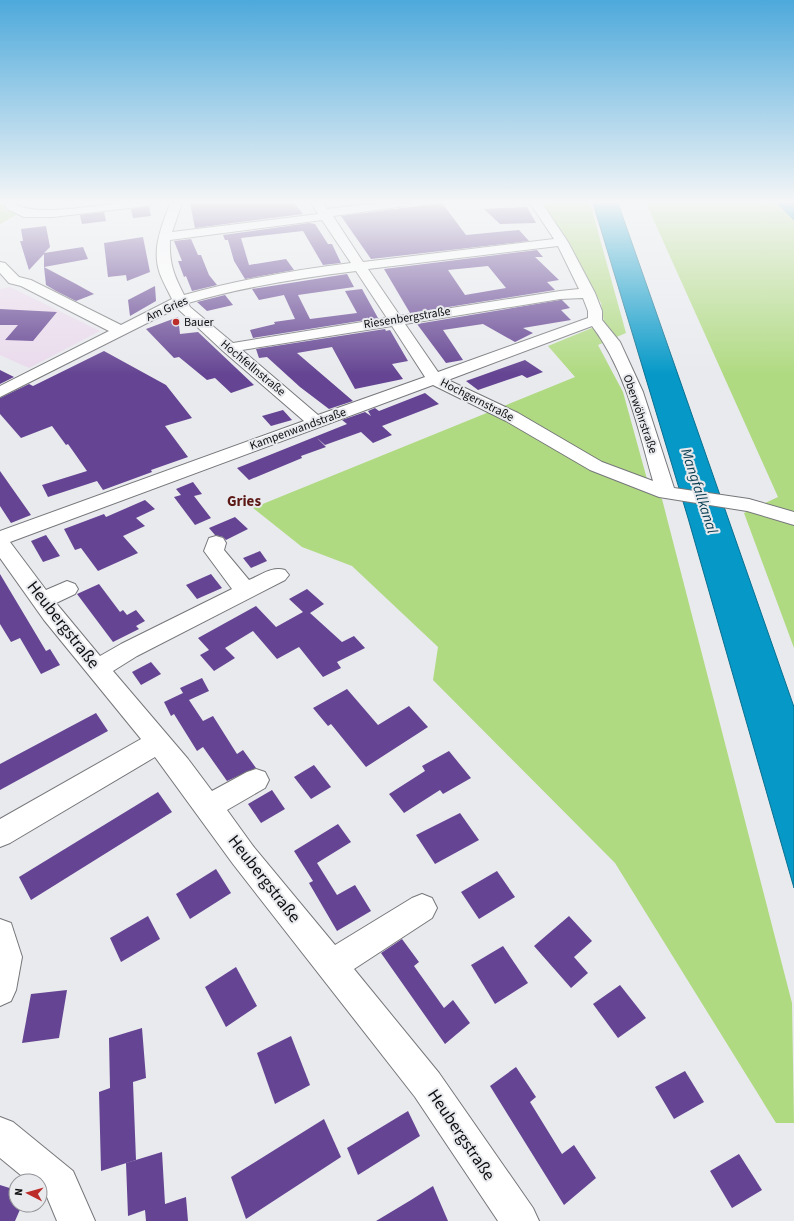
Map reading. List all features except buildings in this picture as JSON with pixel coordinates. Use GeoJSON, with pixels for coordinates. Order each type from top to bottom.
{"type":"FeatureCollection","features":[{"type":"Feature","properties":{"kind":"street","name":"Hochfellnstraße"},"geometry":{"type":"LineString","coordinates":[[164,260],[166,274],[184,309],[316,422]]}},
{"type":"Feature","properties":{"kind":"street","name":"Hochgernstraße"},"geometry":{"type":"LineString","coordinates":[[355,260],[434,378],[477,401],[512,417],[596,466],[669,494]]}},
{"type":"Feature","properties":{"kind":"street","name":"Am Gries"},"geometry":{"type":"LineString","coordinates":[[0,392],[180,301],[268,279],[359,266],[416,260]]}},
{"type":"Feature","properties":{"kind":"street","name":"Oberwöhrstraße"},"geometry":{"type":"LineString","coordinates":[[571,260],[588,293],[595,311],[595,320],[612,342],[635,392],[669,494]]}},
{"type":"Feature","properties":{"kind":"street"},"geometry":{"type":"LineString","coordinates":[[0,266],[14,280],[26,283],[121,330]]}},
{"type":"Feature","properties":{"kind":"street","name":"Riesenbergstraße"},"geometry":{"type":"LineString","coordinates":[[228,348],[396,320],[560,295],[588,293]]}},
{"type":"Feature","properties":{"kind":"street","name":"Kampenwandstraße"},"geometry":{"type":"LineString","coordinates":[[0,538],[595,320]]}},
{"type":"Feature","properties":{"kind":"street"},"geometry":{"type":"LineString","coordinates":[[669,494],[749,505],[794,519]]}},
{"type":"Feature","properties":{"kind":"street","name":"Heubergstraße"},"geometry":{"type":"LineString","coordinates":[[0,543],[42,601],[158,742],[243,855],[332,964],[427,1085],[520,1221]]}},
{"type":"Feature","properties":{"kind":"street"},"geometry":{"type":"LineString","coordinates":[[216,543],[214,551],[246,591]]}},
{"type":"Feature","properties":{"kind":"street"},"geometry":{"type":"LineString","coordinates":[[98,669],[129,650],[278,575]]}},
{"type":"Feature","properties":{"kind":"street"},"geometry":{"type":"LineString","coordinates":[[42,601],[67,589]]}},
{"type":"Feature","properties":{"kind":"street"},"geometry":{"type":"LineString","coordinates":[[0,834],[158,742]]}},
{"type":"Feature","properties":{"kind":"street"},"geometry":{"type":"LineString","coordinates":[[208,807],[256,780]]}},
{"type":"Feature","properties":{"kind":"street"},"geometry":{"type":"LineString","coordinates":[[332,964],[422,908]]}},
{"type":"Feature","properties":{"kind":"street"},"geometry":{"type":"LineString","coordinates":[[0,934],[7,957],[0,990]]}},
{"type":"Feature","properties":{"kind":"street"},"geometry":{"type":"LineString","coordinates":[[0,1135],[60,1184],[76,1221]]}},
{"type":"Feature","properties":{"kind":"shaded area"},"geometry":{"type":"Polygon","coordinates":[[[10,287],[100,331],[29,368],[0,355],[0,289],[10,287]]]}},
{"type":"Feature","properties":{"kind":"green space"},"geometry":{"type":"Polygon","coordinates":[[[573,260],[606,260],[626,333],[598,345],[623,392],[650,490],[662,499],[792,1003],[794,1123],[776,1123],[615,863],[433,680],[438,647],[352,566],[302,547],[253,508],[575,377],[548,346],[604,323],[601,303],[573,260]]]}},
{"type":"Feature","properties":{"kind":"green space"},"geometry":{"type":"Polygon","coordinates":[[[672,260],[794,260],[794,648],[744,513],[778,497],[672,260]]]}},
{"type":"Feature","properties":{"kind":"water","name":"Mangfallkanal"},"geometry":{"type":"Polygon","coordinates":[[[610,260],[638,260],[794,707],[794,888],[688,518],[610,260]]]}},
{"type":"Feature","properties":{"kind":"place","name":"Bauer"},"geometry":{"type":"Point","coordinates":[176,322]}},
{"type":"Feature","properties":{"kind":"district","name":"Gries"},"geometry":{"type":"Point","coordinates":[244,501]}}]}
